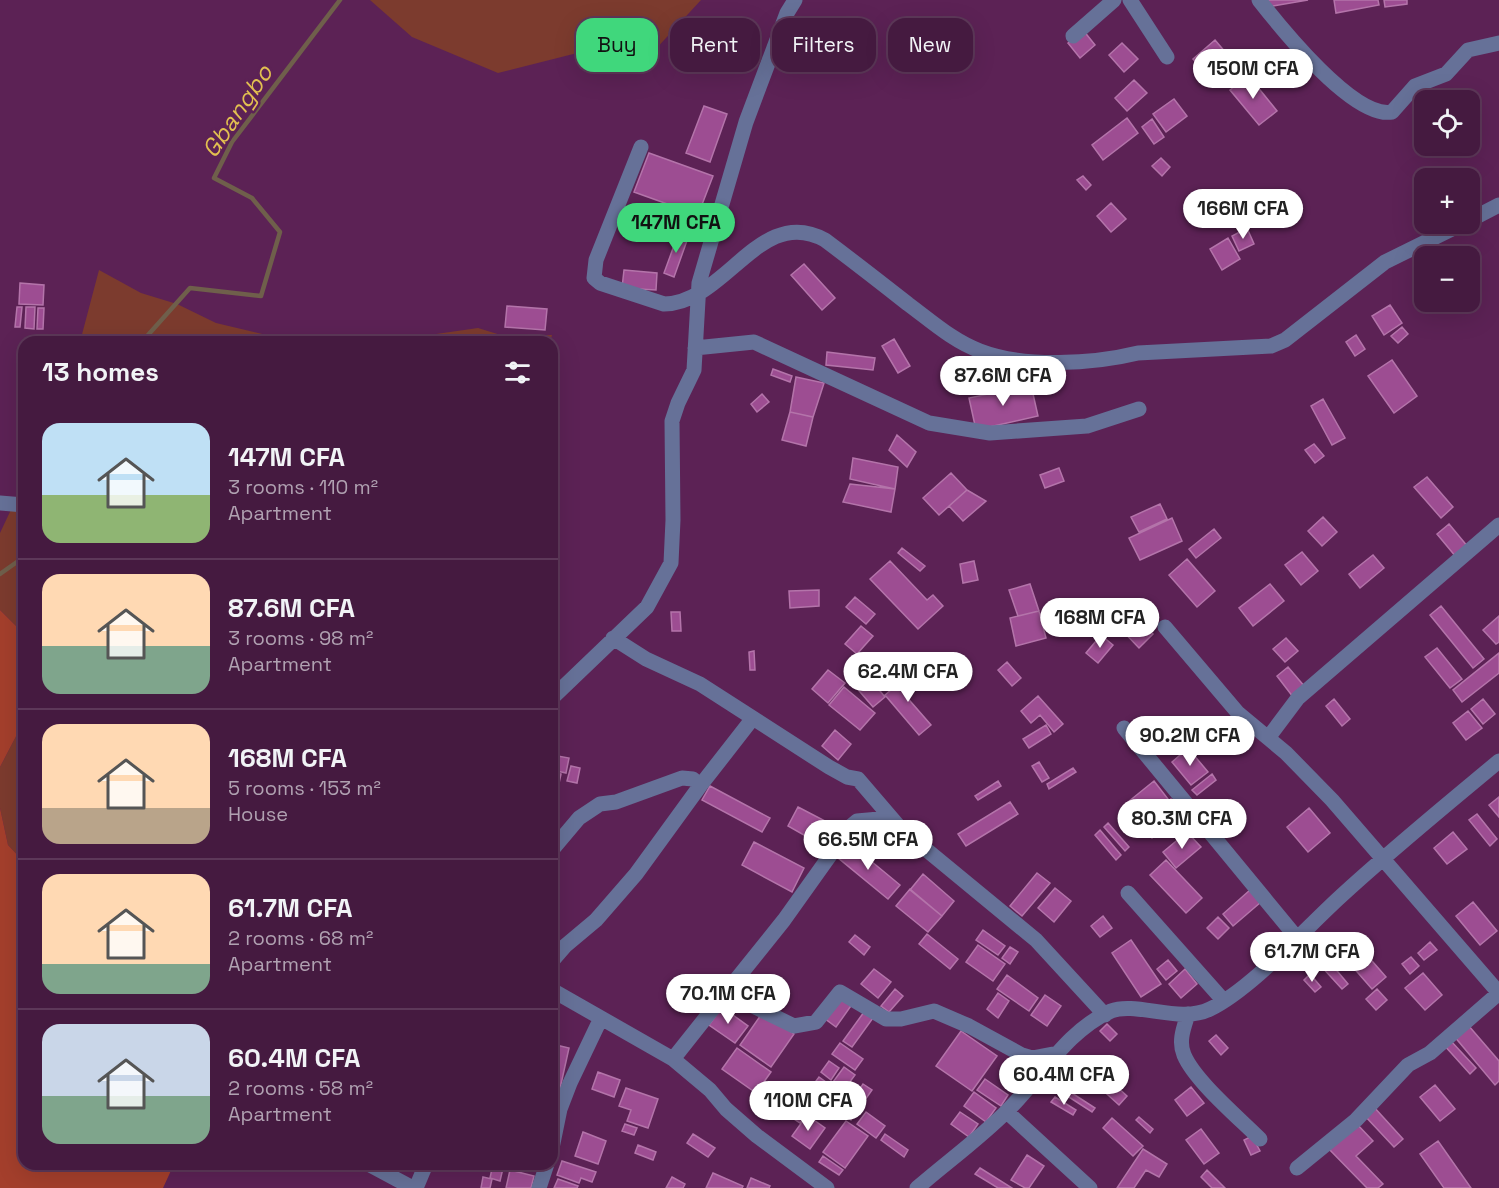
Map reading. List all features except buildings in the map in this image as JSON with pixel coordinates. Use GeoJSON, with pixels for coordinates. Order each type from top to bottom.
{"type":"FeatureCollection","features":[{"type":"Feature","properties":{"kind":"street"},"geometry":{"type":"LineString","coordinates":[[558,692],[647,607],[671,563],[672,421],[694,370],[698,294],[709,242],[746,122],[787,13],[795,0]]}},
{"type":"Feature","properties":{"kind":"street"},"geometry":{"type":"LineString","coordinates":[[1073,36],[1114,0]]}},
{"type":"Feature","properties":{"kind":"street"},"geometry":{"type":"LineString","coordinates":[[1130,0],[1167,57]]}},
{"type":"Feature","properties":{"kind":"street"},"geometry":{"type":"LineString","coordinates":[[1259,0],[1329,79],[1379,113],[1392,112],[1415,86],[1446,74],[1468,50],[1499,43]]}},
{"type":"Feature","properties":{"kind":"street"},"geometry":{"type":"LineString","coordinates":[[641,147],[596,260],[594,278],[600,283],[664,304],[675,304],[698,294],[771,237],[796,231],[815,234],[942,330],[966,345],[999,357],[1074,362],[1117,358],[1138,353],[1261,349],[1285,340],[1385,262],[1442,234]]}},
{"type":"Feature","properties":{"kind":"street"},"geometry":{"type":"LineString","coordinates":[[1480,215],[1499,206]]}},
{"type":"Feature","properties":{"kind":"street"},"geometry":{"type":"LineString","coordinates":[[695,348],[754,342],[929,423],[990,432],[1087,426],[1139,409]]}},
{"type":"Feature","properties":{"kind":"street"},"geometry":{"type":"LineString","coordinates":[[0,503],[18,504]]}},
{"type":"Feature","properties":{"kind":"street"},"geometry":{"type":"LineString","coordinates":[[1269,738],[1298,698],[1499,525]]}},
{"type":"Feature","properties":{"kind":"street"},"geometry":{"type":"LineString","coordinates":[[1165,627],[1238,713],[1299,766],[1383,857],[1499,993],[1430,1053],[1408,1065],[1356,1120],[1297,1168]]}},
{"type":"Feature","properties":{"kind":"street"},"geometry":{"type":"LineString","coordinates":[[613,638],[645,659],[700,684],[847,777],[858,779],[890,818],[1036,940],[1105,1015]]}},
{"type":"Feature","properties":{"kind":"street"},"geometry":{"type":"LineString","coordinates":[[558,955],[596,920],[636,874],[753,718]]}},
{"type":"Feature","properties":{"kind":"street"},"geometry":{"type":"LineString","coordinates":[[1125,728],[1297,938]]}},
{"type":"Feature","properties":{"kind":"street"},"geometry":{"type":"LineString","coordinates":[[917,1188],[1006,1112],[1058,1053],[1077,1035],[1105,1015],[1121,1009],[1188,1014],[1209,1009],[1247,983],[1383,857],[1499,761]]}},
{"type":"Feature","properties":{"kind":"street"},"geometry":{"type":"LineString","coordinates":[[558,843],[579,818],[600,804],[616,802],[682,778],[693,779],[700,786]]}},
{"type":"Feature","properties":{"kind":"street"},"geometry":{"type":"LineString","coordinates":[[673,1059],[783,920],[851,826],[857,821],[890,818]]}},
{"type":"Feature","properties":{"kind":"street"},"geometry":{"type":"LineString","coordinates":[[1128,893],[1223,1000]]}},
{"type":"Feature","properties":{"kind":"street"},"geometry":{"type":"LineString","coordinates":[[723,996],[745,1002],[794,1026],[816,1022],[837,993],[843,992],[886,1019],[902,1019],[934,1011],[969,1026],[1022,1055],[1032,1058],[1058,1053]]}},
{"type":"Feature","properties":{"kind":"street"},"geometry":{"type":"LineString","coordinates":[[558,993],[673,1059],[710,1090],[757,1136],[827,1188]]}},
{"type":"Feature","properties":{"kind":"street"},"geometry":{"type":"LineString","coordinates":[[1188,1014],[1181,1037],[1184,1055],[1204,1083],[1260,1139]]}},
{"type":"Feature","properties":{"kind":"street"},"geometry":{"type":"LineString","coordinates":[[558,1122],[570,1083],[601,1018]]}},
{"type":"Feature","properties":{"kind":"street"},"geometry":{"type":"LineString","coordinates":[[1006,1112],[1090,1188]]}},
{"type":"Feature","properties":{"kind":"street"},"geometry":{"type":"LineString","coordinates":[[380,1170],[414,1188],[423,1170]]}},
{"type":"Feature","properties":{"kind":"street"},"geometry":{"type":"LineString","coordinates":[[539,1188],[545,1170]]}},
{"type":"Feature","properties":{"kind":"shaded area"},"geometry":{"type":"Polygon","coordinates":[[[370,0],[701,0],[684,18],[670,18],[670,34],[658,47],[658,18],[576,18],[576,53],[498,73],[412,37],[370,0]]]}},
{"type":"Feature","properties":{"kind":"shaded area"},"geometry":{"type":"Polygon","coordinates":[[[99,270],[141,293],[177,304],[216,323],[271,336],[82,336],[99,270]]]}},
{"type":"Feature","properties":{"kind":"shaded area"},"geometry":{"type":"Polygon","coordinates":[[[478,328],[504,336],[422,336],[478,328]]]}},
{"type":"Feature","properties":{"kind":"shaded area"},"geometry":{"type":"Polygon","coordinates":[[[552,335],[552,336],[504,336],[552,335]]]}},
{"type":"Feature","properties":{"kind":"shaded area"},"geometry":{"type":"Polygon","coordinates":[[[18,495],[18,628],[0,610],[0,533],[18,495]]]}},
{"type":"Feature","properties":{"kind":"shaded area"},"geometry":{"type":"Polygon","coordinates":[[[0,610],[18,628],[18,732],[0,767],[0,610]]]}},
{"type":"Feature","properties":{"kind":"shaded area"},"geometry":{"type":"Polygon","coordinates":[[[18,732],[18,856],[8,845],[0,808],[0,767],[18,732]]]}},
{"type":"Feature","properties":{"kind":"shaded area"},"geometry":{"type":"Polygon","coordinates":[[[0,808],[8,845],[18,856],[18,1170],[171,1170],[163,1188],[0,1188],[0,808]]]}},
{"type":"Feature","properties":{"kind":"waterway","name":"Gbangbo"},"geometry":{"type":"LineString","coordinates":[[148,336],[190,288],[261,296],[280,232],[252,198],[214,178],[232,142],[340,0]]}},
{"type":"Feature","properties":{"kind":"waterway","name":"Gbangbo"},"geometry":{"type":"LineString","coordinates":[[0,574],[18,561]]}}]}
